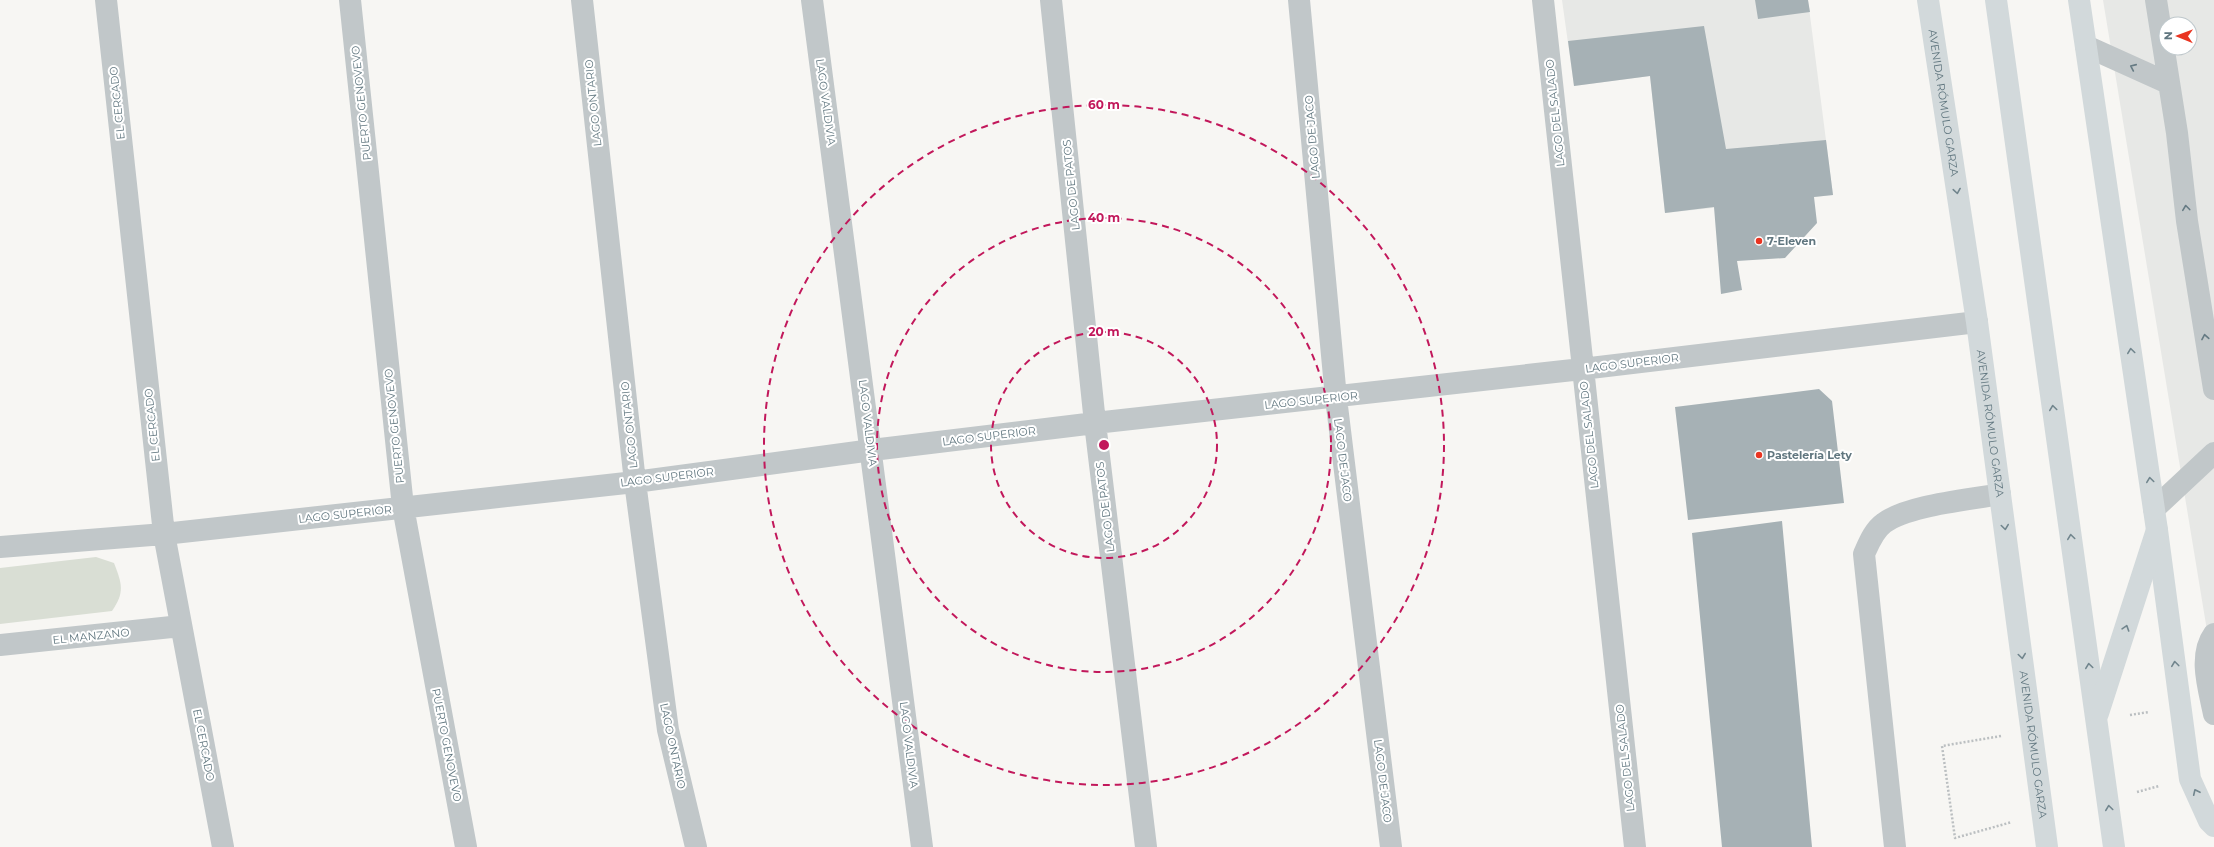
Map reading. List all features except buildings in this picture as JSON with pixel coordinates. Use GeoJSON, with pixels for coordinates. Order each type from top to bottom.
{"type":"FeatureCollection","features":[{"type":"Feature","properties":{"kind":"main road","name":"AVENIDA RÓMULO GARZA"},"geometry":{"type":"LineString","coordinates":[[1928,0],[1977,322],[2047,847]]}},
{"type":"Feature","properties":{"kind":"main road"},"geometry":{"type":"LineString","coordinates":[[1996,0],[2114,847]]}},
{"type":"Feature","properties":{"kind":"main road"},"geometry":{"type":"LineString","coordinates":[[2079,0],[2154,508],[2190,779],[2209,821],[2214,826]]}},
{"type":"Feature","properties":{"kind":"main road"},"geometry":{"type":"LineString","coordinates":[[2096,718],[2157,530]]}},
{"type":"Feature","properties":{"kind":"street","name":"EL CERCADO"},"geometry":{"type":"LineString","coordinates":[[106,0],[164,534],[223,847]]}},
{"type":"Feature","properties":{"kind":"street","name":"PUERTO GENOVEVO"},"geometry":{"type":"LineString","coordinates":[[350,0],[403,507],[466,847]]}},
{"type":"Feature","properties":{"kind":"street","name":"LAGO ONTARIO"},"geometry":{"type":"LineString","coordinates":[[582,0],[635,482],[668,730],[696,847]]}},
{"type":"Feature","properties":{"kind":"street","name":"LAGO VALDIVIA"},"geometry":{"type":"LineString","coordinates":[[812,0],[872,450],[922,847]]}},
{"type":"Feature","properties":{"kind":"street","name":"LAGO DE PATOS"},"geometry":{"type":"LineString","coordinates":[[1052,0],[1095,424],[1146,847]]}},
{"type":"Feature","properties":{"kind":"street","name":"LAGO DE JACO"},"geometry":{"type":"LineString","coordinates":[[1299,0],[1336,398],[1391,847]]}},
{"type":"Feature","properties":{"kind":"street","name":"LAGO DEL SALADO"},"geometry":{"type":"LineString","coordinates":[[1543,0],[1635,847]]}},
{"type":"Feature","properties":{"kind":"street"},"geometry":{"type":"LineString","coordinates":[[2156,0],[2177,133],[2190,237],[2214,389]]}},
{"type":"Feature","properties":{"kind":"street"},"geometry":{"type":"LineString","coordinates":[[2086,46],[2168,83]]}},
{"type":"Feature","properties":{"kind":"street","name":"LAGO SUPERIOR"},"geometry":{"type":"LineString","coordinates":[[0,547],[164,534],[635,482],[872,450],[1336,398],[1977,322]]}},
{"type":"Feature","properties":{"kind":"street"},"geometry":{"type":"LineString","coordinates":[[2154,508],[2214,453]]}},
{"type":"Feature","properties":{"kind":"street"},"geometry":{"type":"LineString","coordinates":[[1895,847],[1864,554],[1870,539],[1882,524],[1895,516],[1919,509],[2000,494]]}},
{"type":"Feature","properties":{"kind":"street","name":"EL MANZANO"},"geometry":{"type":"LineString","coordinates":[[0,645],[181,626]]}},
{"type":"Feature","properties":{"kind":"street"},"geometry":{"type":"LineString","coordinates":[[2214,634],[2208,643],[2205,664],[2214,714]]}},
{"type":"Feature","properties":{"kind":"path"},"geometry":{"type":"LineString","coordinates":[[1942,746],[1955,838],[2043,813]]}},
{"type":"Feature","properties":{"kind":"shaded area"},"geometry":{"type":"Polygon","coordinates":[[[1562,0],[1808,0],[1833,195],[1665,213],[1650,76],[1574,86],[1562,0]]]}},
{"type":"Feature","properties":{"kind":"shaded area"},"geometry":{"type":"Polygon","coordinates":[[[2103,0],[2214,0],[2214,673],[2103,0]]]}},
{"type":"Feature","properties":{"kind":"shaded area"},"geometry":{"type":"Polygon","coordinates":[[[96,557],[114,563],[119,577],[121,588],[119,598],[112,611],[0,624],[0,568],[96,557]]]}},
{"type":"Feature","properties":{"kind":"place","name":"7-Eleven"},"geometry":{"type":"Point","coordinates":[1759,241]}},
{"type":"Feature","properties":{"kind":"place","name":"Pastelería Lety"},"geometry":{"type":"Point","coordinates":[1759,455]}}]}
